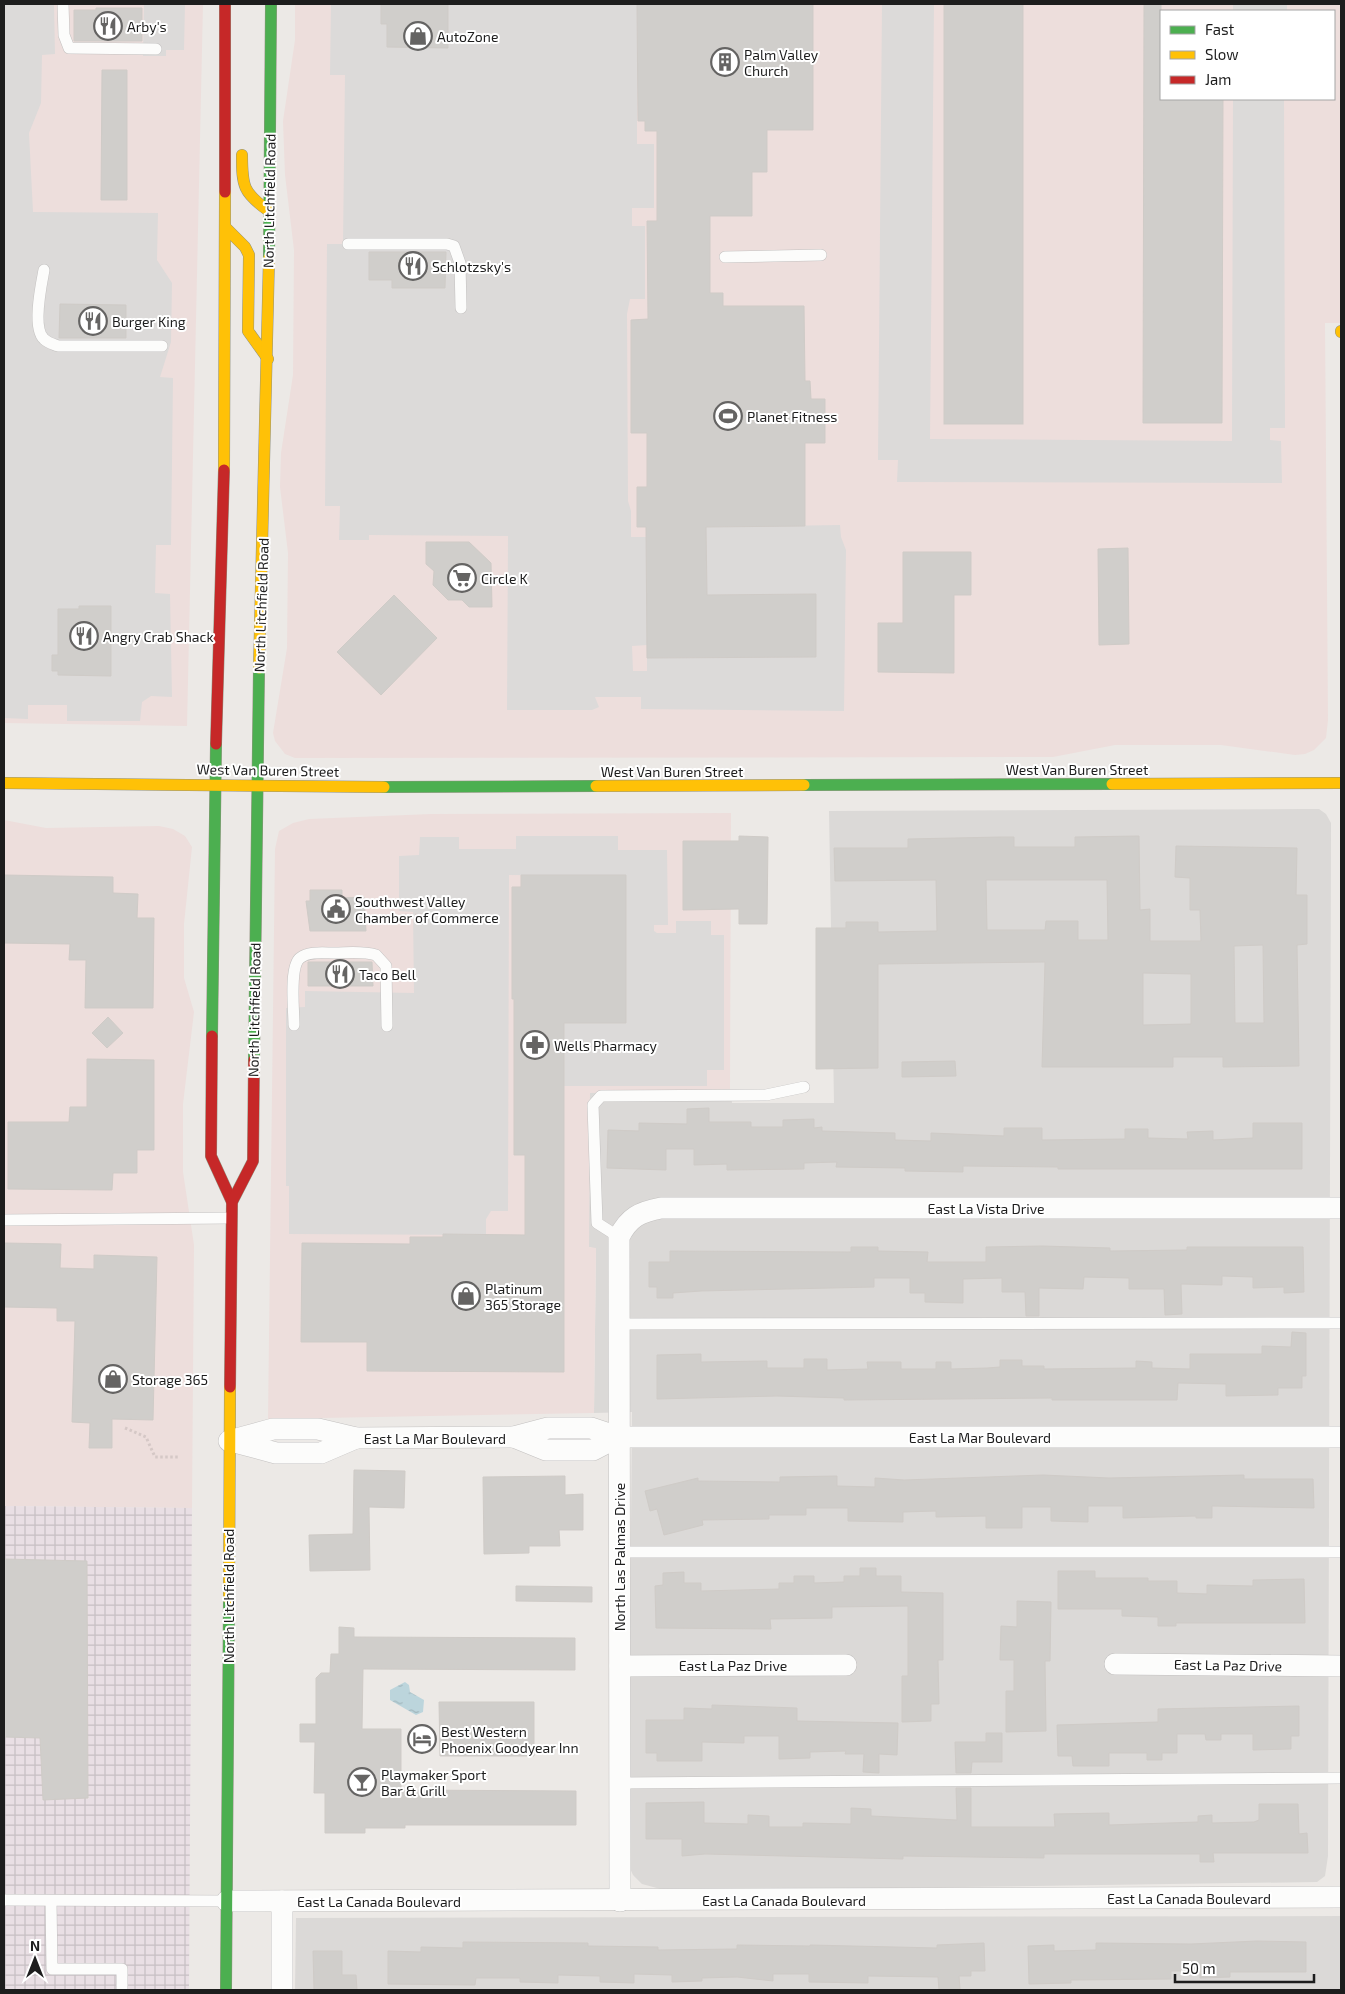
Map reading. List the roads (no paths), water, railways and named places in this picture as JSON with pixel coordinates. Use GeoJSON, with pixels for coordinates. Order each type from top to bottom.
{"type":"FeatureCollection","features":[{"type":"Feature","properties":{"kind":"main road","name":"North Litchfield Road"},"geometry":{"type":"LineString","coordinates":[[225,4],[226,228],[223,556],[214,785],[211,1156],[232,1202]]}},
{"type":"Feature","properties":{"kind":"main road","name":"North Litchfield Road"},"geometry":{"type":"LineString","coordinates":[[226,1990],[231,1218],[232,1202],[252,1160],[256,786],[268,358],[270,4]]}},
{"type":"Feature","properties":{"kind":"main road"},"geometry":{"type":"LineString","coordinates":[[225,102],[237,116]]}},
{"type":"Feature","properties":{"kind":"main road"},"geometry":{"type":"LineString","coordinates":[[242,141],[243,189],[247,195],[269,211]]}},
{"type":"Feature","properties":{"kind":"main road"},"geometry":{"type":"LineString","coordinates":[[226,228],[245,247],[249,255],[248,331],[268,358]]}},
{"type":"Feature","properties":{"kind":"main road","name":"West Van Buren Street"},"geometry":{"type":"LineString","coordinates":[[4,784],[256,786],[1341,784]]}},
{"type":"Feature","properties":{"kind":"street","name":"East La Vista Drive"},"geometry":{"type":"LineString","coordinates":[[619,1237],[632,1217],[643,1211],[662,1208],[1341,1208]]}},
{"type":"Feature","properties":{"kind":"street","name":"North Las Palmas Drive"},"geometry":{"type":"LineString","coordinates":[[619,1237],[620,1900]]}},
{"type":"Feature","properties":{"kind":"street","name":"East La Mar Boulevard"},"geometry":{"type":"LineString","coordinates":[[229,1441],[273,1429],[318,1429],[356,1438],[514,1437],[548,1428],[591,1428],[618,1437],[1341,1437]]}},
{"type":"Feature","properties":{"kind":"street","name":"East La Paz Drive"},"geometry":{"type":"LineString","coordinates":[[1114,1664],[1341,1666]]}},
{"type":"Feature","properties":{"kind":"street","name":"East La Paz Drive"},"geometry":{"type":"LineString","coordinates":[[620,1666],[846,1665]]}},
{"type":"Feature","properties":{"kind":"street","name":"East La Canada Boulevard"},"geometry":{"type":"LineString","coordinates":[[227,1902],[282,1900],[1341,1898]]}},
{"type":"Feature","properties":{"kind":"street"},"geometry":{"type":"LineString","coordinates":[[282,1900],[282,1990]]}},
{"type":"Feature","properties":{"kind":"lane"},"geometry":{"type":"LineString","coordinates":[[64,4],[64,35],[68,48],[156,49]]}},
{"type":"Feature","properties":{"kind":"lane"},"geometry":{"type":"LineString","coordinates":[[348,244],[447,244],[454,246],[460,263],[461,308]]}},
{"type":"Feature","properties":{"kind":"lane"},"geometry":{"type":"LineString","coordinates":[[725,257],[822,255]]}},
{"type":"Feature","properties":{"kind":"lane"},"geometry":{"type":"LineString","coordinates":[[44,270],[38,303],[39,330],[42,338],[49,343],[58,346],[162,346]]}},
{"type":"Feature","properties":{"kind":"lane"},"geometry":{"type":"LineString","coordinates":[[294,1026],[293,974],[295,965],[300,958],[310,954],[358,953],[376,955],[386,966],[387,1026]]}},
{"type":"Feature","properties":{"kind":"lane"},"geometry":{"type":"LineString","coordinates":[[619,1237],[597,1223],[593,1105],[602,1096],[766,1095],[804,1087]]}},
{"type":"Feature","properties":{"kind":"lane"},"geometry":{"type":"LineString","coordinates":[[4,1220],[231,1218]]}},
{"type":"Feature","properties":{"kind":"lane"},"geometry":{"type":"LineString","coordinates":[[619,1324],[1341,1323]]}},
{"type":"Feature","properties":{"kind":"lane"},"geometry":{"type":"LineString","coordinates":[[620,1552],[1341,1552]]}},
{"type":"Feature","properties":{"kind":"lane"},"geometry":{"type":"LineString","coordinates":[[621,1783],[1341,1778]]}},
{"type":"Feature","properties":{"kind":"lane"},"geometry":{"type":"LineString","coordinates":[[4,1900],[227,1902]]}},
{"type":"Feature","properties":{"kind":"lane"},"geometry":{"type":"LineString","coordinates":[[52,1900],[52,1969],[122,1969],[122,1990]]}},
{"type":"Feature","properties":{"kind":"water"},"geometry":{"type":"Polygon","coordinates":[[[405,1682],[409,1685],[410,1692],[424,1700],[423,1712],[416,1715],[390,1700],[390,1690],[405,1682]]]}},
{"type":"Feature","properties":{"kind":"place","name":"Arby's"},"geometry":{"type":"Point","coordinates":[108,26]}},
{"type":"Feature","properties":{"kind":"place","name":"AutoZone"},"geometry":{"type":"Point","coordinates":[418,36]}},
{"type":"Feature","properties":{"kind":"place","name":"Palm Valley Church"},"geometry":{"type":"Point","coordinates":[725,62]}},
{"type":"Feature","properties":{"kind":"place","name":"Schlotzsky's"},"geometry":{"type":"Point","coordinates":[413,266]}},
{"type":"Feature","properties":{"kind":"place","name":"Burger King"},"geometry":{"type":"Point","coordinates":[93,321]}},
{"type":"Feature","properties":{"kind":"place","name":"Planet Fitness"},"geometry":{"type":"Point","coordinates":[728,416]}},
{"type":"Feature","properties":{"kind":"place","name":"Circle K"},"geometry":{"type":"Point","coordinates":[462,578]}},
{"type":"Feature","properties":{"kind":"place","name":"Angry Crab Shack"},"geometry":{"type":"Point","coordinates":[84,636]}},
{"type":"Feature","properties":{"kind":"place","name":"Southwest Valley Chamber of Commerce"},"geometry":{"type":"Point","coordinates":[336,909]}},
{"type":"Feature","properties":{"kind":"place","name":"Taco Bell"},"geometry":{"type":"Point","coordinates":[340,974]}},
{"type":"Feature","properties":{"kind":"place","name":"Wells Pharmacy"},"geometry":{"type":"Point","coordinates":[535,1045]}},
{"type":"Feature","properties":{"kind":"place","name":"Platinum 365 Storage"},"geometry":{"type":"Point","coordinates":[466,1296]}},
{"type":"Feature","properties":{"kind":"place","name":"Storage 365"},"geometry":{"type":"Point","coordinates":[113,1379]}},
{"type":"Feature","properties":{"kind":"place","name":"Best Western Phoenix Goodyear Inn"},"geometry":{"type":"Point","coordinates":[422,1739]}},
{"type":"Feature","properties":{"kind":"place","name":"Playmaker Sport Bar & Grill"},"geometry":{"type":"Point","coordinates":[362,1782]}}]}
